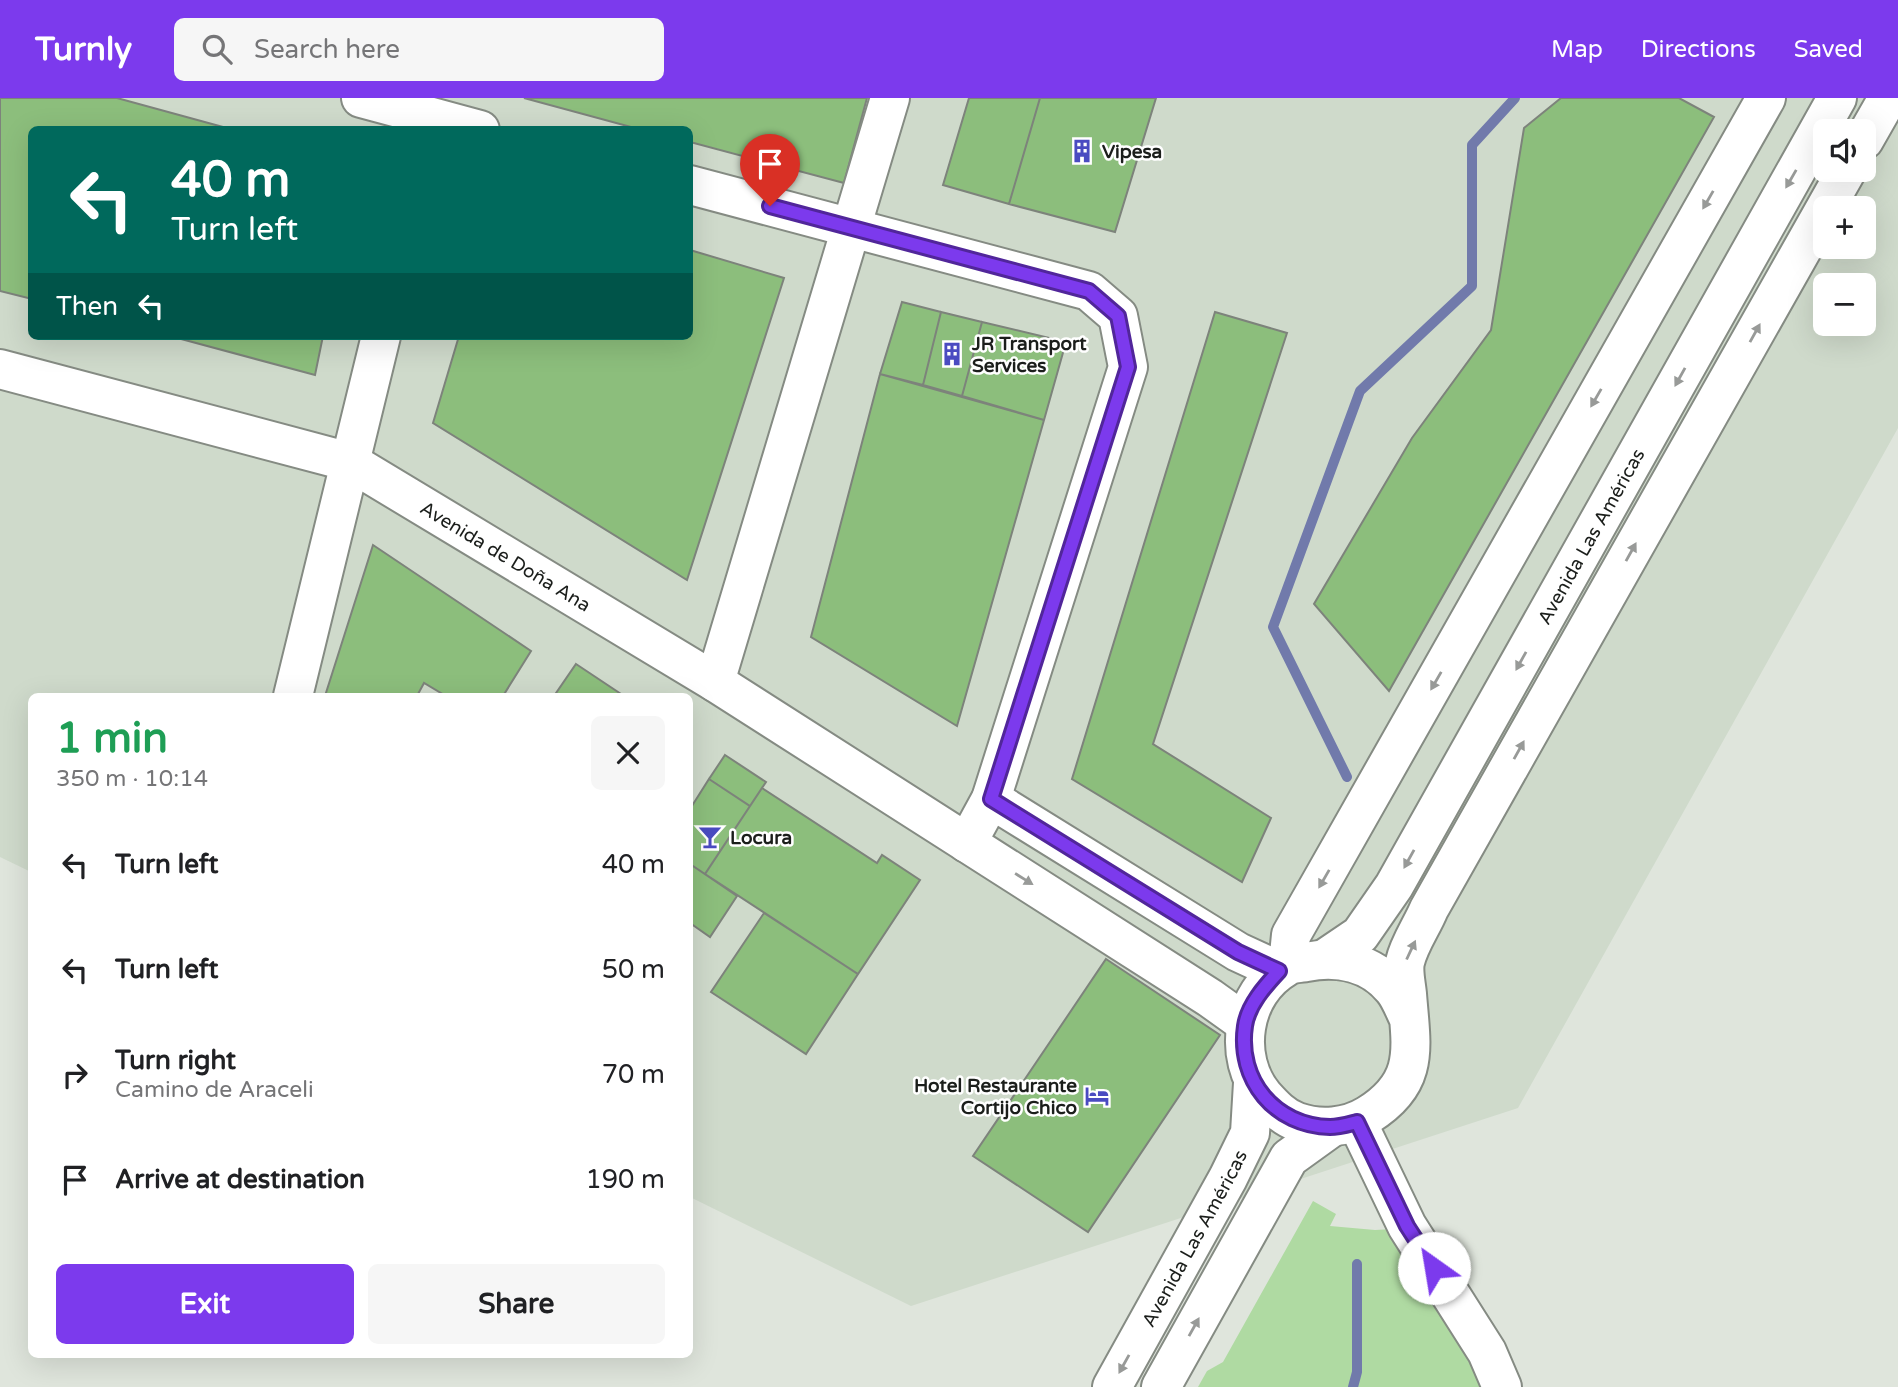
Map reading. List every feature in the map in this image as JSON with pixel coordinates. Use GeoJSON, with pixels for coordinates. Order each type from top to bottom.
{"type":"FeatureCollection","features":[{"type":"Feature","properties":{"kind":"street"},"geometry":{"type":"LineString","coordinates":[[361,98],[434,124]]}},
{"type":"Feature","properties":{"kind":"street"},"geometry":{"type":"LineString","coordinates":[[715,682],[890,98]]}},
{"type":"Feature","properties":{"kind":"street"},"geometry":{"type":"LineString","coordinates":[[1284,968],[1291,935],[1766,98]]}},
{"type":"Feature","properties":{"kind":"street","name":"Avenida Las Américas"},"geometry":{"type":"LineString","coordinates":[[1326,958],[1360,935],[1394,886],[1838,98]]}},
{"type":"Feature","properties":{"kind":"street"},"geometry":{"type":"LineString","coordinates":[[1876,119],[1888,98]]}},
{"type":"Feature","properties":{"kind":"street"},"geometry":{"type":"LineString","coordinates":[[1161,1387],[1289,1158],[1385,1104],[1404,1079],[1412,1051],[1404,963],[1429,909],[1840,182]]}},
{"type":"Feature","properties":{"kind":"street"},"geometry":{"type":"LineString","coordinates":[[693,186],[1089,291],[1118,316],[1128,367],[991,799],[967,843]]}},
{"type":"Feature","properties":{"kind":"street"},"geometry":{"type":"LineString","coordinates":[[294,693],[380,340]]}},
{"type":"Feature","properties":{"kind":"street","name":"Avenida de Doña Ana"},"geometry":{"type":"LineString","coordinates":[[0,369],[350,462],[715,682],[1245,1023]]}},
{"type":"Feature","properties":{"kind":"street"},"geometry":{"type":"LineString","coordinates":[[991,799],[1238,952],[1284,968]]}},
{"type":"Feature","properties":{"kind":"street"},"geometry":{"type":"LineString","coordinates":[[1344,1125],[1296,1121],[1274,1108],[1253,1083],[1244,1056],[1245,1023],[1262,990],[1284,968],[1326,958],[1344,960],[1367,968],[1393,989],[1408,1017]]}},
{"type":"Feature","properties":{"kind":"street","name":"Avenida Las Américas"},"geometry":{"type":"LineString","coordinates":[[1112,1387],[1228,1178],[1250,1133],[1253,1083]]}},
{"type":"Feature","properties":{"kind":"street"},"geometry":{"type":"LineString","coordinates":[[1344,1125],[1486,1352],[1502,1387]]}},
{"type":"Feature","properties":{"kind":"shaded area"},"geometry":{"type":"Polygon","coordinates":[[[0,98],[1898,98],[1898,428],[1518,1108],[911,1306],[693,1198],[693,693],[28,693],[28,871],[0,857],[0,98]]]}},
{"type":"Feature","properties":{"kind":"green space"},"geometry":{"type":"Polygon","coordinates":[[[1313,1201],[1336,1214],[1330,1226],[1394,1229],[1492,1387],[1198,1387],[1207,1371],[1223,1362],[1313,1201]]]}},
{"type":"Feature","properties":{"kind":"building"},"geometry":{"type":"Polygon","coordinates":[[[0,98],[117,98],[219,126],[28,126],[28,298],[0,291],[0,98]]]}},
{"type":"Feature","properties":{"kind":"building"},"geometry":{"type":"Polygon","coordinates":[[[524,98],[867,98],[844,183],[693,143],[693,126],[627,126],[524,98]]]}},
{"type":"Feature","properties":{"kind":"building"},"geometry":{"type":"Polygon","coordinates":[[[969,98],[1040,98],[1009,204],[943,185],[969,98]]]}},
{"type":"Feature","properties":{"kind":"building","name":"Vipesa"},"geometry":{"type":"Polygon","coordinates":[[[1040,98],[1156,98],[1115,232],[1009,204],[1040,98]]]}},
{"type":"Feature","properties":{"kind":"building"},"geometry":{"type":"Polygon","coordinates":[[[1561,98],[1679,98],[1714,117],[1389,691],[1314,604],[1412,438],[1491,330],[1524,128],[1561,98]]]}},
{"type":"Feature","properties":{"kind":"building"},"geometry":{"type":"Polygon","coordinates":[[[693,251],[784,278],[687,580],[433,423],[458,340],[693,340],[693,251]]]}},
{"type":"Feature","properties":{"kind":"building"},"geometry":{"type":"Polygon","coordinates":[[[902,302],[941,312],[923,385],[880,374],[902,302]]]}},
{"type":"Feature","properties":{"kind":"building","name":"JR Transport Services"},"geometry":{"type":"Polygon","coordinates":[[[941,312],[982,322],[962,396],[923,385],[941,312]]]}},
{"type":"Feature","properties":{"kind":"building"},"geometry":{"type":"Polygon","coordinates":[[[1215,312],[1287,333],[1153,744],[1271,818],[1242,882],[1072,779],[1215,312]]]}},
{"type":"Feature","properties":{"kind":"building"},"geometry":{"type":"Polygon","coordinates":[[[982,322],[1066,342],[1044,420],[962,396],[982,322]]]}},
{"type":"Feature","properties":{"kind":"building"},"geometry":{"type":"Polygon","coordinates":[[[185,340],[322,340],[315,375],[185,340]]]}},
{"type":"Feature","properties":{"kind":"building"},"geometry":{"type":"Polygon","coordinates":[[[880,374],[1044,420],[957,726],[811,637],[880,374]]]}},
{"type":"Feature","properties":{"kind":"building"},"geometry":{"type":"Polygon","coordinates":[[[373,545],[531,651],[505,693],[441,693],[424,683],[419,693],[326,693],[373,545]]]}},
{"type":"Feature","properties":{"kind":"building"},"geometry":{"type":"Polygon","coordinates":[[[576,664],[620,693],[556,693],[576,664]]]}},
{"type":"Feature","properties":{"kind":"building"},"geometry":{"type":"Polygon","coordinates":[[[725,755],[766,782],[750,806],[709,779],[725,755]]]}},
{"type":"Feature","properties":{"kind":"building","name":"Locura"},"geometry":{"type":"Polygon","coordinates":[[[709,779],[750,806],[705,874],[693,866],[693,804],[709,779]]]}},
{"type":"Feature","properties":{"kind":"building"},"geometry":{"type":"Polygon","coordinates":[[[762,788],[877,863],[882,855],[920,880],[858,974],[705,874],[762,788]]]}},
{"type":"Feature","properties":{"kind":"building"},"geometry":{"type":"Polygon","coordinates":[[[693,866],[737,896],[710,937],[693,925],[693,866]]]}},
{"type":"Feature","properties":{"kind":"building"},"geometry":{"type":"Polygon","coordinates":[[[764,913],[858,974],[806,1054],[711,992],[764,913]]]}},
{"type":"Feature","properties":{"kind":"building","name":"Hotel Restaurante Cortijo Chico"},"geometry":{"type":"Polygon","coordinates":[[[1106,959],[1220,1035],[1088,1232],[973,1156],[1106,959]]]}},
{"type":"Feature","properties":{"kind":"waterway"},"geometry":{"type":"LineString","coordinates":[[1347,777],[1273,627],[1360,391],[1472,286],[1472,145],[1515,98]]}},
{"type":"Feature","properties":{"kind":"waterway"},"geometry":{"type":"LineString","coordinates":[[1353,1387],[1357,1372],[1357,1264]]}},
{"type":"Feature","properties":{"kind":"place","name":"Vipesa"},"geometry":{"type":"Point","coordinates":[1082,151]}},
{"type":"Feature","properties":{"kind":"place","name":"JR Transport Services"},"geometry":{"type":"Point","coordinates":[952,354]}},
{"type":"Feature","properties":{"kind":"place","name":"Locura"},"geometry":{"type":"Point","coordinates":[710,837]}},
{"type":"Feature","properties":{"kind":"place","name":"Hotel Restaurante Cortijo Chico"},"geometry":{"type":"Point","coordinates":[1097,1096]}},
{"type":"Feature","properties":{"kind":"route"},"geometry":{"type":"LineString","coordinates":[[770,206],[1089,291],[1118,316],[1128,367],[991,799],[1238,952],[1279,971],[1262,990],[1245,1023],[1244,1056],[1253,1083],[1274,1108],[1296,1121],[1332,1127],[1357,1122],[1407,1226],[1434,1268]]}}]}
